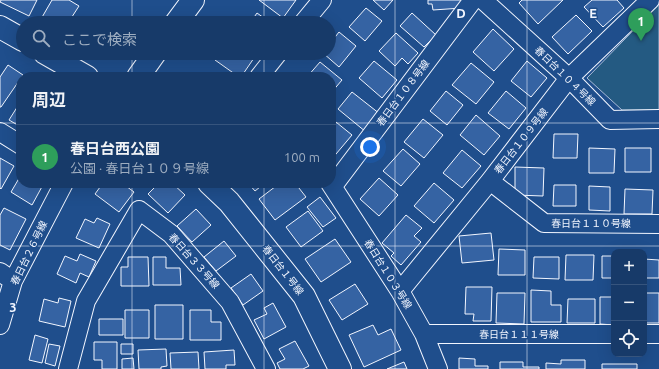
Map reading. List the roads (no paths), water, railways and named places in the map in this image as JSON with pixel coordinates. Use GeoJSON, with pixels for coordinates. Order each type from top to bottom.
{"type":"FeatureCollection","features":[{"type":"Feature","properties":{"kind":"street"},"geometry":{"type":"LineString","coordinates":[[181,16],[193,0]]}},
{"type":"Feature","properties":{"kind":"street"},"geometry":{"type":"LineString","coordinates":[[309,16],[322,0]]}},
{"type":"Feature","properties":{"kind":"street","name":"春日台１０８号線"},"geometry":{"type":"LineString","coordinates":[[336,179],[473,0]]}},
{"type":"Feature","properties":{"kind":"street","name":"春日台１０４号線"},"geometry":{"type":"LineString","coordinates":[[483,0],[569,78],[610,120],[659,119]]}},
{"type":"Feature","properties":{"kind":"street","name":"春日台１０９号線"},"geometry":{"type":"LineString","coordinates":[[400,291],[490,181],[569,78],[650,0]]}},
{"type":"Feature","properties":{"kind":"street"},"geometry":{"type":"LineString","coordinates":[[0,27],[16,36]]}},
{"type":"Feature","properties":{"kind":"street"},"geometry":{"type":"LineString","coordinates":[[57,60],[78,72]]}},
{"type":"Feature","properties":{"kind":"street"},"geometry":{"type":"LineString","coordinates":[[142,72],[150,60]]}},
{"type":"Feature","properties":{"kind":"street"},"geometry":{"type":"LineString","coordinates":[[262,72],[272,60]]}},
{"type":"Feature","properties":{"kind":"street"},"geometry":{"type":"LineString","coordinates":[[0,132],[16,142]]}},
{"type":"Feature","properties":{"kind":"street","name":"春日台１１０号線"},"geometry":{"type":"LineString","coordinates":[[490,181],[544,223],[659,224]]}},
{"type":"Feature","properties":{"kind":"street","name":"春日台２６号線"},"geometry":{"type":"LineString","coordinates":[[0,325],[7,276],[61,188]]}},
{"type":"Feature","properties":{"kind":"street","name":"春日台１号線"},"geometry":{"type":"LineString","coordinates":[[214,188],[229,202],[304,296],[340,369]]}},
{"type":"Feature","properties":{"kind":"street","name":"春日台１０３号線"},"geometry":{"type":"LineString","coordinates":[[335,188],[400,291],[424,334],[438,369]]}},
{"type":"Feature","properties":{"kind":"street","name":"春日台３３号線"},"geometry":{"type":"LineString","coordinates":[[68,369],[86,301],[139,210],[171,234],[230,302],[266,369]]}},
{"type":"Feature","properties":{"kind":"street","name":"春日台１１１号線"},"geometry":{"type":"LineString","coordinates":[[424,334],[611,334]]}},
{"type":"Feature","properties":{"kind":"street"},"geometry":{"type":"LineString","coordinates":[[647,334],[659,334]]}},
{"type":"Feature","properties":{"kind":"place","name":"春日台西公園"},"geometry":{"type":"Point","coordinates":[641,41]}}]}
